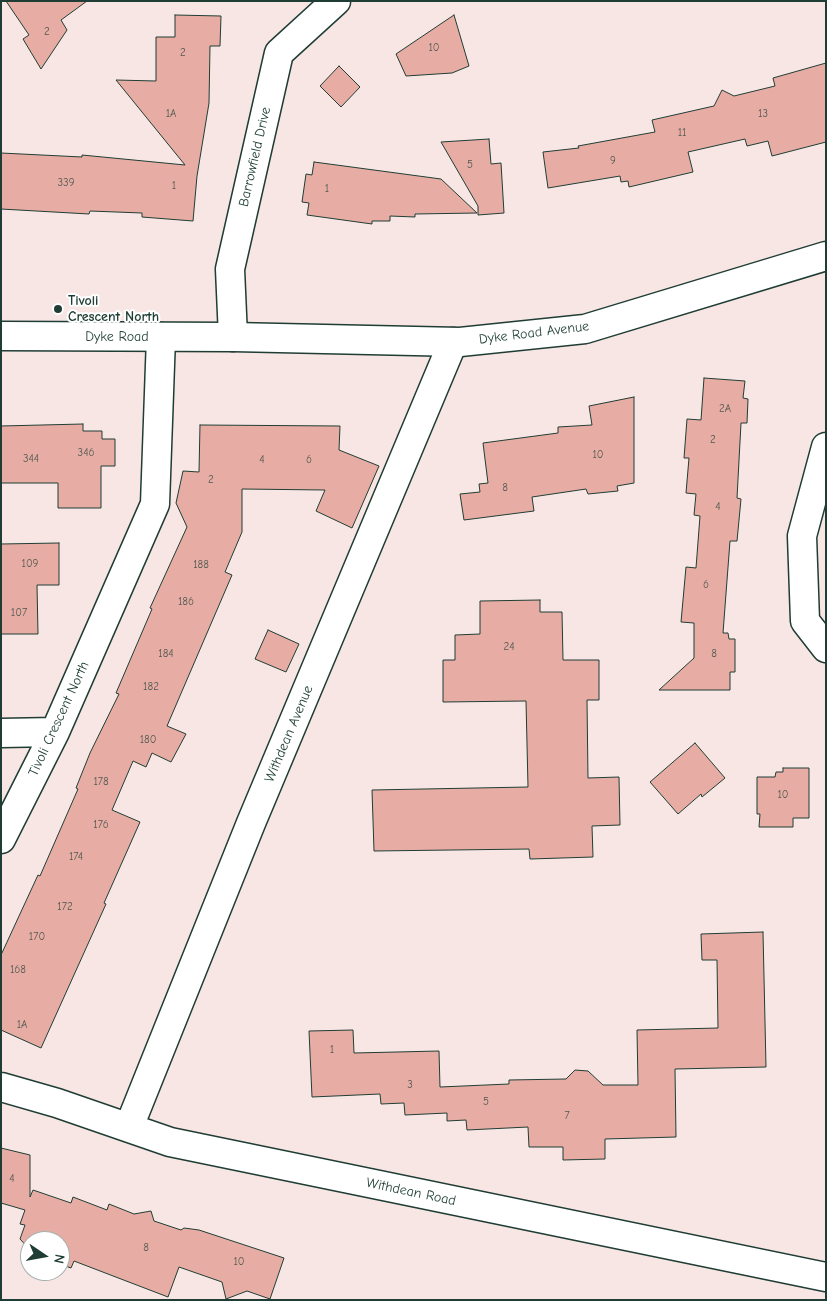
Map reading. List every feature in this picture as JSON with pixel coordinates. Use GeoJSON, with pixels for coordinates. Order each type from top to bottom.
{"type":"FeatureCollection","features":[{"type":"Feature","properties":{"kind":"street","name":"Barrowfield Drive"},"geometry":{"type":"LineString","coordinates":[[233,337],[230,269],[279,53],[336,1]]}},
{"type":"Feature","properties":{"kind":"street","name":"Dyke Road Avenue"},"geometry":{"type":"LineString","coordinates":[[233,337],[453,342],[585,329],[826,256]]}},
{"type":"Feature","properties":{"kind":"street","name":"Dyke Road"},"geometry":{"type":"LineString","coordinates":[[1,336],[233,337]]}},
{"type":"Feature","properties":{"kind":"street","name":"Tivoli Crescent North"},"geometry":{"type":"LineString","coordinates":[[1,839],[55,732],[155,504],[161,337]]}},
{"type":"Feature","properties":{"kind":"street","name":"Withdean Avenue"},"geometry":{"type":"LineString","coordinates":[[129,1127],[255,814],[453,342]]}},
{"type":"Feature","properties":{"kind":"street"},"geometry":{"type":"LineString","coordinates":[[826,447],[802,536],[805,621],[826,648]]}},
{"type":"Feature","properties":{"kind":"street"},"geometry":{"type":"LineString","coordinates":[[1,733],[55,732]]}},
{"type":"Feature","properties":{"kind":"street","name":"Withdean Road"},"geometry":{"type":"LineString","coordinates":[[1,1087],[129,1127],[170,1142],[826,1277]]}},
{"type":"Feature","properties":{"kind":"building"},"geometry":{"type":"Polygon","coordinates":[[[6,1],[87,1],[61,20],[67,30],[41,69],[23,39],[29,35],[6,1]]]}},
{"type":"Feature","properties":{"kind":"building"},"geometry":{"type":"Polygon","coordinates":[[[175,15],[221,16],[220,46],[210,46],[209,103],[197,176],[193,221],[142,217],[142,213],[90,211],[89,214],[1,209],[1,153],[82,157],[82,155],[185,165],[116,80],[156,81],[156,37],[175,37],[175,15]]]}},
{"type":"Feature","properties":{"kind":"building"},"geometry":{"type":"Polygon","coordinates":[[[454,15],[469,66],[452,73],[406,76],[396,54],[454,15]]]}},
{"type":"Feature","properties":{"kind":"building"},"geometry":{"type":"Polygon","coordinates":[[[826,63],[826,142],[772,156],[768,141],[747,146],[745,139],[688,152],[693,172],[629,187],[628,181],[621,182],[620,176],[548,188],[543,152],[579,148],[578,146],[655,132],[652,120],[714,106],[722,90],[734,96],[775,86],[773,78],[826,63]]]}},
{"type":"Feature","properties":{"kind":"building"},"geometry":{"type":"Polygon","coordinates":[[[339,66],[360,87],[341,107],[320,86],[339,66]]]}},
{"type":"Feature","properties":{"kind":"building"},"geometry":{"type":"Polygon","coordinates":[[[489,139],[491,164],[501,163],[504,213],[478,215],[478,206],[441,142],[489,139]]]}},
{"type":"Feature","properties":{"kind":"building"},"geometry":{"type":"Polygon","coordinates":[[[314,162],[441,179],[477,213],[415,214],[415,217],[390,216],[390,221],[372,221],[372,224],[307,215],[309,203],[302,202],[306,174],[312,175],[314,162]]]}},
{"type":"Feature","properties":{"kind":"building"},"geometry":{"type":"Polygon","coordinates":[[[704,378],[745,381],[743,398],[748,399],[747,423],[741,423],[737,498],[741,499],[737,541],[730,541],[723,633],[728,633],[729,639],[735,639],[735,672],[730,672],[730,690],[659,690],[694,658],[694,623],[681,622],[686,567],[696,568],[700,516],[694,515],[696,494],[686,493],[689,458],[684,458],[687,419],[701,420],[704,378]]]}},
{"type":"Feature","properties":{"kind":"building"},"geometry":{"type":"Polygon","coordinates":[[[634,397],[634,483],[617,486],[618,491],[588,494],[586,489],[532,497],[534,511],[464,520],[460,494],[480,492],[479,484],[488,483],[483,443],[558,433],[558,427],[592,425],[589,406],[634,397]]]}},
{"type":"Feature","properties":{"kind":"building"},"geometry":{"type":"Polygon","coordinates":[[[83,424],[83,431],[102,431],[102,439],[115,439],[115,466],[101,466],[101,508],[58,508],[58,483],[1,483],[1,426],[83,424]]]}},
{"type":"Feature","properties":{"kind":"building"},"geometry":{"type":"Polygon","coordinates":[[[200,425],[340,426],[339,450],[379,466],[352,528],[316,511],[325,490],[242,489],[242,532],[225,572],[232,575],[167,726],[186,734],[171,762],[152,753],[146,767],[133,761],[112,810],[140,822],[104,903],[106,904],[41,1048],[1,1030],[1,955],[38,875],[40,876],[78,789],[76,788],[90,753],[119,694],[116,693],[152,609],[150,608],[187,527],[176,503],[183,471],[199,472],[200,425]]]}},
{"type":"Feature","properties":{"kind":"building"},"geometry":{"type":"Polygon","coordinates":[[[59,543],[59,585],[37,585],[38,634],[1,634],[1,544],[59,543]]]}},
{"type":"Feature","properties":{"kind":"building"},"geometry":{"type":"Polygon","coordinates":[[[540,600],[540,612],[562,612],[563,660],[599,660],[599,700],[587,700],[588,778],[619,777],[620,825],[592,826],[593,857],[530,859],[529,849],[374,851],[372,790],[528,787],[526,701],[443,702],[443,660],[455,660],[455,635],[480,634],[480,601],[540,600]]]}},
{"type":"Feature","properties":{"kind":"building"},"geometry":{"type":"Polygon","coordinates":[[[268,630],[299,644],[286,672],[255,659],[268,630]]]}},
{"type":"Feature","properties":{"kind":"building"},"geometry":{"type":"Polygon","coordinates":[[[695,743],[725,778],[702,797],[701,794],[678,814],[650,782],[695,743]]]}},
{"type":"Feature","properties":{"kind":"building"},"geometry":{"type":"Polygon","coordinates":[[[783,768],[809,768],[809,818],[793,818],[793,827],[759,827],[760,814],[757,814],[757,777],[775,777],[776,772],[783,772],[783,768]]]}},
{"type":"Feature","properties":{"kind":"building"},"geometry":{"type":"Polygon","coordinates":[[[763,932],[766,1067],[675,1069],[676,1137],[605,1139],[605,1159],[563,1160],[563,1147],[529,1147],[528,1127],[467,1130],[466,1120],[447,1121],[447,1113],[405,1115],[404,1103],[381,1104],[380,1094],[312,1097],[309,1031],[353,1030],[354,1053],[439,1051],[440,1087],[509,1084],[509,1080],[566,1079],[575,1070],[588,1071],[603,1085],[638,1085],[637,1030],[718,1028],[717,960],[702,960],[701,934],[763,932]]]}},
{"type":"Feature","properties":{"kind":"building"},"geometry":{"type":"Polygon","coordinates":[[[1,1148],[30,1155],[30,1197],[33,1190],[71,1203],[73,1197],[107,1210],[109,1204],[134,1214],[151,1211],[154,1221],[181,1230],[184,1228],[199,1230],[284,1258],[270,1299],[247,1291],[226,1299],[222,1282],[179,1267],[168,1297],[74,1261],[70,1268],[70,1231],[23,1231],[25,1225],[20,1224],[25,1210],[1,1203],[1,1148]]]}},
{"type":"Feature","properties":{"kind":"place","name":"Tivoli Crescent North"},"geometry":{"type":"Point","coordinates":[58,309]}}]}
